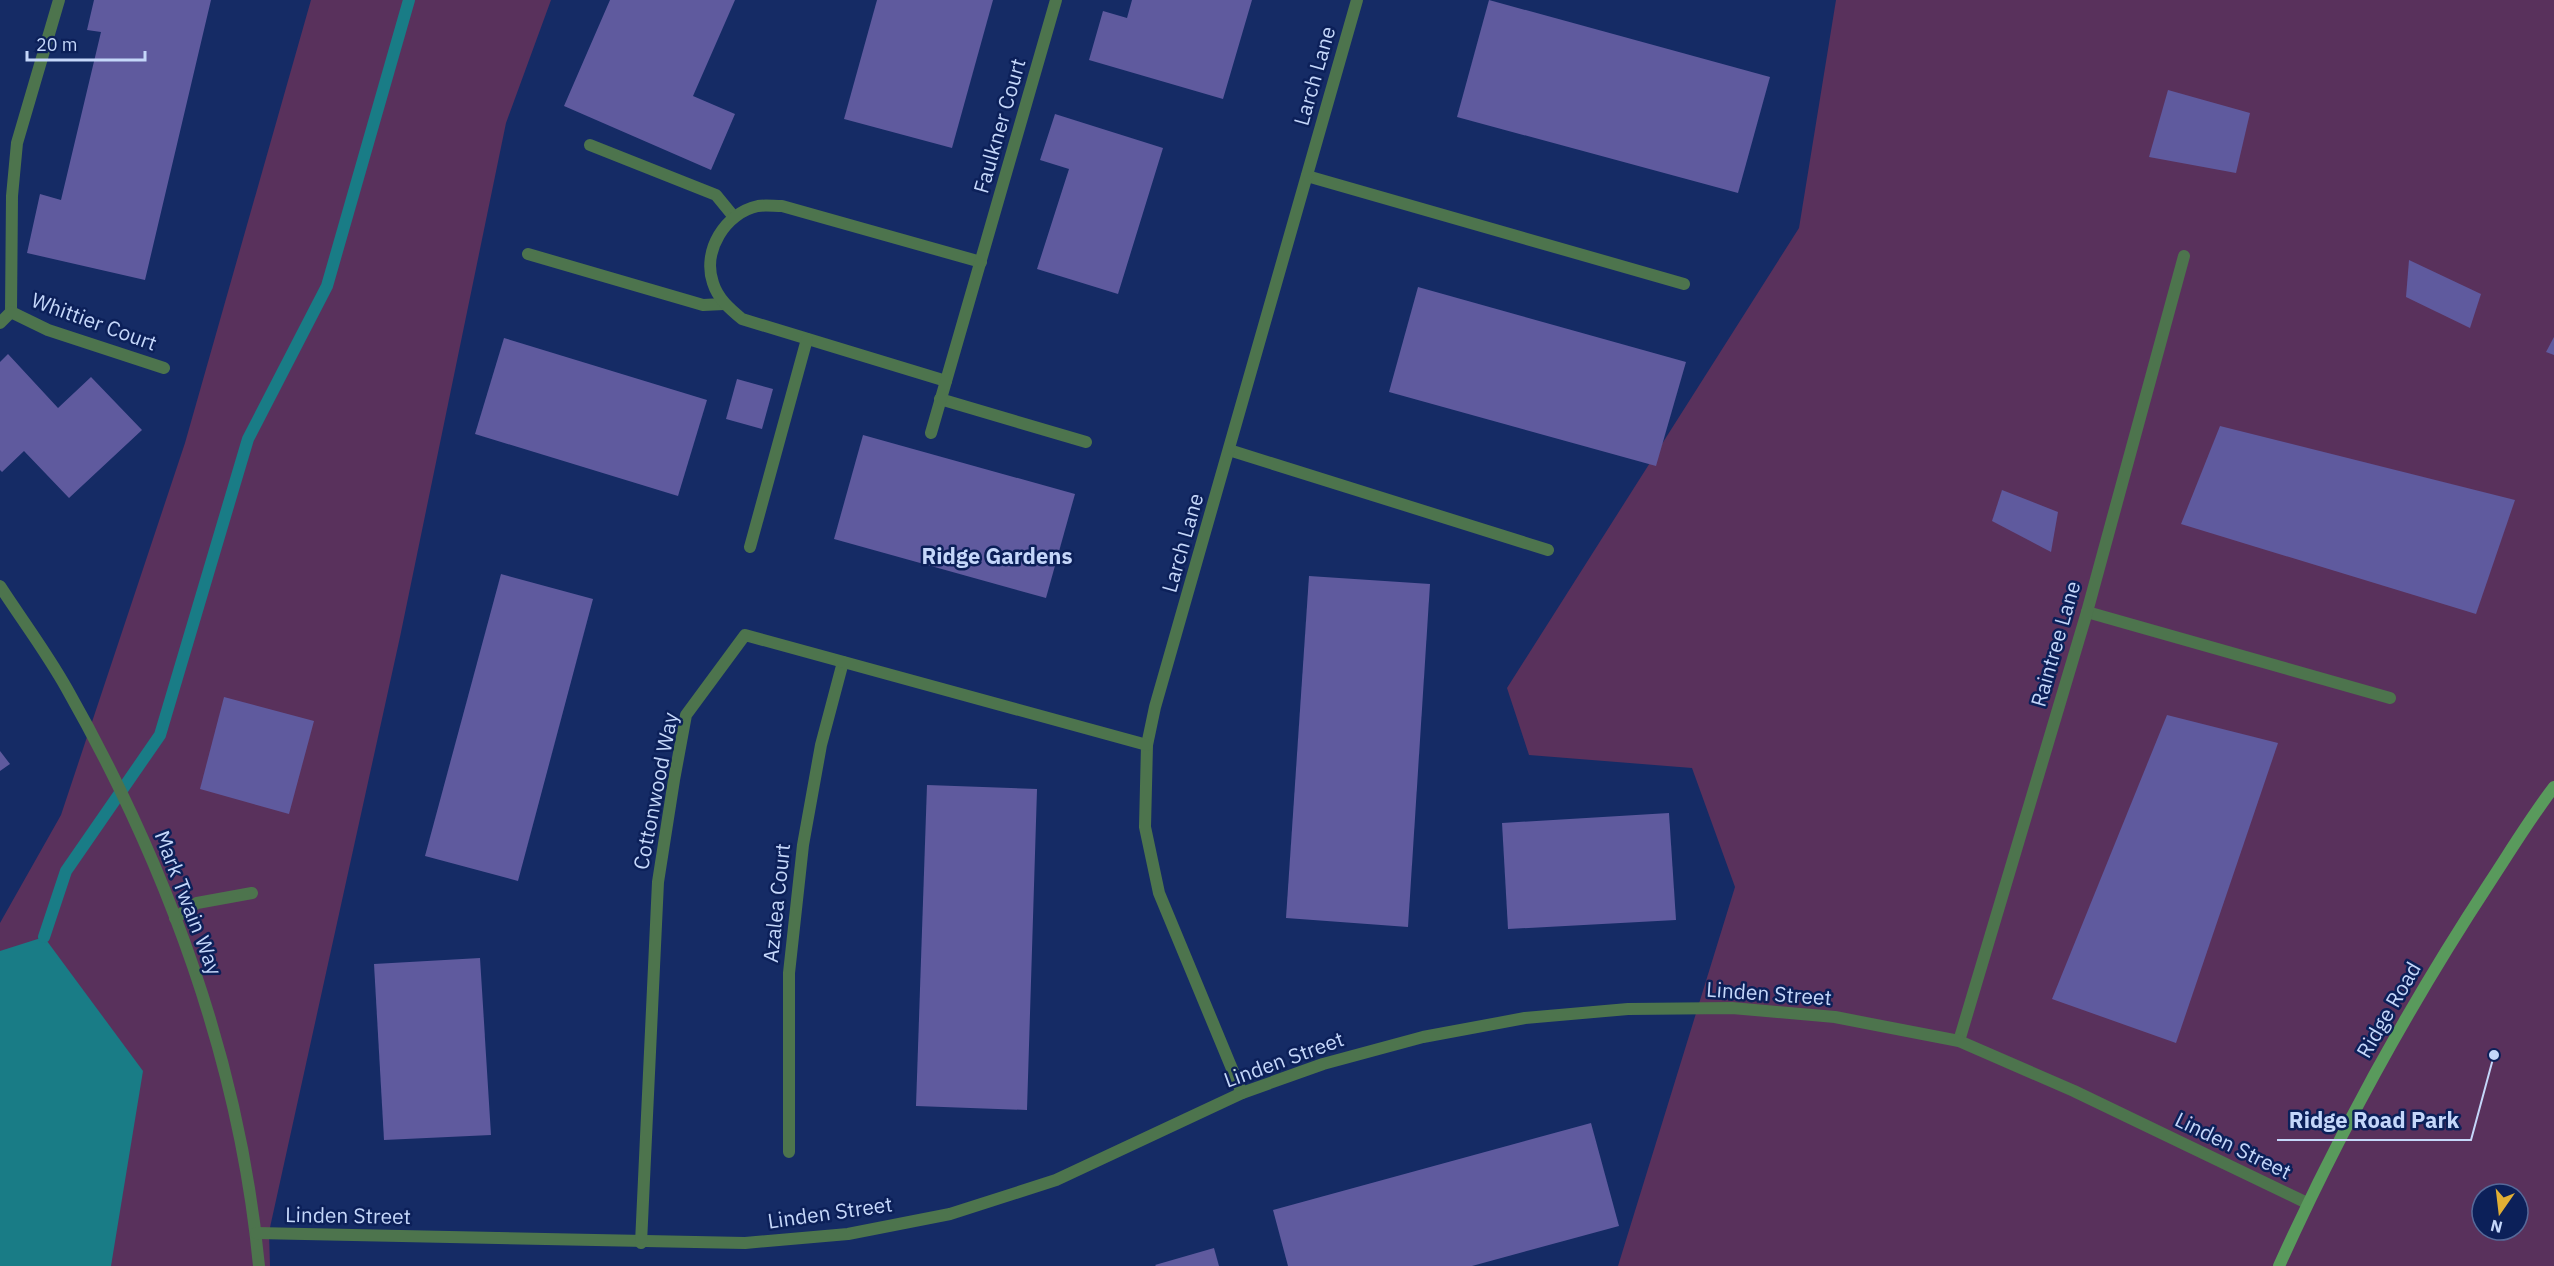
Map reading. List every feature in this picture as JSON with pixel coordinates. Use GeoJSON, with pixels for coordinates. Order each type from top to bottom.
{"type":"FeatureCollection","features":[{"type":"Feature","properties":{"kind":"street","name":"Whittier Court"},"geometry":{"type":"LineString","coordinates":[[0,322],[11,312],[12,196],[18,143],[59,0]]}},
{"type":"Feature","properties":{"kind":"street","name":"Faulkner Court"},"geometry":{"type":"LineString","coordinates":[[931,433],[1056,0]]}},
{"type":"Feature","properties":{"kind":"street","name":"Larch Lane"},"geometry":{"type":"LineString","coordinates":[[1242,1093],[1159,893],[1145,827],[1147,745],[1155,707],[1357,0]]}},
{"type":"Feature","properties":{"kind":"street"},"geometry":{"type":"LineString","coordinates":[[590,145],[716,195],[734,217]]}},
{"type":"Feature","properties":{"kind":"street"},"geometry":{"type":"LineString","coordinates":[[1307,176],[1684,284]]}},
{"type":"Feature","properties":{"kind":"street"},"geometry":{"type":"LineString","coordinates":[[946,381],[742,319],[724,304],[712,283],[710,258],[719,234],[734,217],[758,206],[782,206],[981,261]]}},
{"type":"Feature","properties":{"kind":"street"},"geometry":{"type":"LineString","coordinates":[[528,254],[703,305],[724,304]]}},
{"type":"Feature","properties":{"kind":"street","name":"Raintree Lane"},"geometry":{"type":"LineString","coordinates":[[1959,1041],[2087,612],[2184,256]]}},
{"type":"Feature","properties":{"kind":"street","name":"Whittier Court"},"geometry":{"type":"LineString","coordinates":[[11,312],[48,330],[164,368]]}},
{"type":"Feature","properties":{"kind":"street"},"geometry":{"type":"LineString","coordinates":[[750,547],[807,339]]}},
{"type":"Feature","properties":{"kind":"street"},"geometry":{"type":"LineString","coordinates":[[940,399],[1086,442]]}},
{"type":"Feature","properties":{"kind":"street"},"geometry":{"type":"LineString","coordinates":[[1229,450],[1548,550]]}},
{"type":"Feature","properties":{"kind":"street","name":"Mark Twain Way"},"geometry":{"type":"LineString","coordinates":[[0,586],[66,687],[116,780],[160,876],[203,996],[235,1116],[256,1233],[259,1266]]}},
{"type":"Feature","properties":{"kind":"street"},"geometry":{"type":"LineString","coordinates":[[2087,612],[2390,698]]}},
{"type":"Feature","properties":{"kind":"street","name":"Cottonwood Way"},"geometry":{"type":"LineString","coordinates":[[641,1243],[658,882],[686,715],[745,635],[1147,745]]}},
{"type":"Feature","properties":{"kind":"street","name":"Azalea Court"},"geometry":{"type":"LineString","coordinates":[[789,1152],[789,973],[802,845],[821,745],[843,662]]}},
{"type":"Feature","properties":{"kind":"street","name":"Ridge Road"},"geometry":{"type":"LineString","coordinates":[[2279,1266],[2307,1203],[2381,1060],[2452,939],[2554,787]]}},
{"type":"Feature","properties":{"kind":"street"},"geometry":{"type":"LineString","coordinates":[[175,918],[197,903],[252,893]]}},
{"type":"Feature","properties":{"kind":"street","name":"Linden Street"},"geometry":{"type":"LineString","coordinates":[[256,1233],[745,1244],[848,1234],[950,1214],[1056,1180],[1242,1093],[1323,1064],[1423,1037],[1525,1018],[1628,1009],[1732,1008],[1835,1017],[1959,1041],[2074,1091],[2307,1203]]}},
{"type":"Feature","properties":{"kind":"shaded area"},"geometry":{"type":"Polygon","coordinates":[[[311,0],[551,0],[506,123],[400,637],[269,1232],[270,1266],[0,1266],[0,923],[61,815],[185,443],[311,0]]]}},
{"type":"Feature","properties":{"kind":"shaded area"},"geometry":{"type":"Polygon","coordinates":[[[1836,0],[2554,0],[2554,1266],[1618,1266],[1735,887],[1692,768],[1529,755],[1507,688],[1799,228],[1836,0]]]}},
{"type":"Feature","properties":{"kind":"shaded area"},"geometry":{"type":"Polygon","coordinates":[[[44,937],[143,1071],[111,1266],[0,1266],[0,951],[44,937]]]}},
{"type":"Feature","properties":{"kind":"building"},"geometry":{"type":"Polygon","coordinates":[[[94,0],[211,0],[145,280],[27,253],[40,194],[61,200],[101,32],[87,30],[94,0]]]}},
{"type":"Feature","properties":{"kind":"building"},"geometry":{"type":"Polygon","coordinates":[[[610,0],[735,0],[693,96],[735,114],[711,170],[564,106],[610,0]]]}},
{"type":"Feature","properties":{"kind":"building"},"geometry":{"type":"Polygon","coordinates":[[[877,0],[993,0],[952,148],[844,119],[877,0]]]}},
{"type":"Feature","properties":{"kind":"building"},"geometry":{"type":"Polygon","coordinates":[[[1132,0],[1252,0],[1223,99],[1089,60],[1103,11],[1127,18],[1132,0]]]}},
{"type":"Feature","properties":{"kind":"building"},"geometry":{"type":"Polygon","coordinates":[[[1489,0],[1770,77],[1738,193],[1457,117],[1489,0]]]}},
{"type":"Feature","properties":{"kind":"building"},"geometry":{"type":"Polygon","coordinates":[[[2168,90],[2250,113],[2236,173],[2149,157],[2168,90]]]}},
{"type":"Feature","properties":{"kind":"building"},"geometry":{"type":"Polygon","coordinates":[[[1055,114],[1163,148],[1118,294],[1037,269],[1069,169],[1040,160],[1055,114]]]}},
{"type":"Feature","properties":{"kind":"building"},"geometry":{"type":"Polygon","coordinates":[[[2409,260],[2481,294],[2470,328],[2406,297],[2409,260]]]}},
{"type":"Feature","properties":{"kind":"building"},"geometry":{"type":"Polygon","coordinates":[[[1418,287],[1686,362],[1656,466],[1389,392],[1418,287]]]}},
{"type":"Feature","properties":{"kind":"building"},"geometry":{"type":"Polygon","coordinates":[[[2554,337],[2554,355],[2546,352],[2554,337]]]}},
{"type":"Feature","properties":{"kind":"building"},"geometry":{"type":"Polygon","coordinates":[[[504,338],[707,400],[678,496],[475,434],[504,338]]]}},
{"type":"Feature","properties":{"kind":"building"},"geometry":{"type":"Polygon","coordinates":[[[8,354],[58,408],[91,377],[142,430],[69,498],[24,451],[2,472],[0,470],[0,362],[8,354]]]}},
{"type":"Feature","properties":{"kind":"building"},"geometry":{"type":"Polygon","coordinates":[[[737,379],[773,389],[762,429],[726,419],[737,379]]]}},
{"type":"Feature","properties":{"kind":"building"},"geometry":{"type":"Polygon","coordinates":[[[2220,426],[2515,500],[2476,614],[2181,524],[2220,426]]]}},
{"type":"Feature","properties":{"kind":"building"},"geometry":{"type":"Polygon","coordinates":[[[863,435],[1075,494],[1046,598],[834,539],[863,435]]]}},
{"type":"Feature","properties":{"kind":"building"},"geometry":{"type":"Polygon","coordinates":[[[2002,490],[2058,512],[2051,552],[1992,521],[2002,490]]]}},
{"type":"Feature","properties":{"kind":"building"},"geometry":{"type":"Polygon","coordinates":[[[501,574],[593,599],[518,881],[425,856],[501,574]]]}},
{"type":"Feature","properties":{"kind":"building"},"geometry":{"type":"Polygon","coordinates":[[[1309,576],[1430,584],[1408,927],[1286,918],[1309,576]]]}},
{"type":"Feature","properties":{"kind":"building"},"geometry":{"type":"Polygon","coordinates":[[[224,697],[314,721],[289,814],[200,789],[224,697]]]}},
{"type":"Feature","properties":{"kind":"building"},"geometry":{"type":"Polygon","coordinates":[[[2167,715],[2278,743],[2176,1043],[2052,999],[2167,715]]]}},
{"type":"Feature","properties":{"kind":"building"},"geometry":{"type":"Polygon","coordinates":[[[0,751],[10,764],[0,771],[0,751]]]}},
{"type":"Feature","properties":{"kind":"building"},"geometry":{"type":"Polygon","coordinates":[[[927,785],[1037,789],[1027,1110],[916,1106],[927,785]]]}},
{"type":"Feature","properties":{"kind":"building"},"geometry":{"type":"Polygon","coordinates":[[[1669,813],[1676,920],[1508,929],[1502,823],[1669,813]]]}},
{"type":"Feature","properties":{"kind":"building"},"geometry":{"type":"Polygon","coordinates":[[[480,958],[491,1135],[384,1140],[374,964],[480,958]]]}},
{"type":"Feature","properties":{"kind":"building"},"geometry":{"type":"Polygon","coordinates":[[[1591,1123],[1619,1226],[1472,1266],[1288,1266],[1273,1210],[1591,1123]]]}},
{"type":"Feature","properties":{"kind":"building"},"geometry":{"type":"Polygon","coordinates":[[[1214,1248],[1219,1266],[1155,1265],[1214,1248]]]}},
{"type":"Feature","properties":{"kind":"waterway"},"geometry":{"type":"LineString","coordinates":[[44,937],[66,871],[160,735],[248,439],[327,286],[409,0]]}},
{"type":"Feature","properties":{"kind":"place","name":"Ridge Road Park"},"geometry":{"type":"Point","coordinates":[2494,1055]}},
{"type":"Feature","properties":{"kind":"district","name":"Ridge Gardens"},"geometry":{"type":"Point","coordinates":[997,556]}}]}
